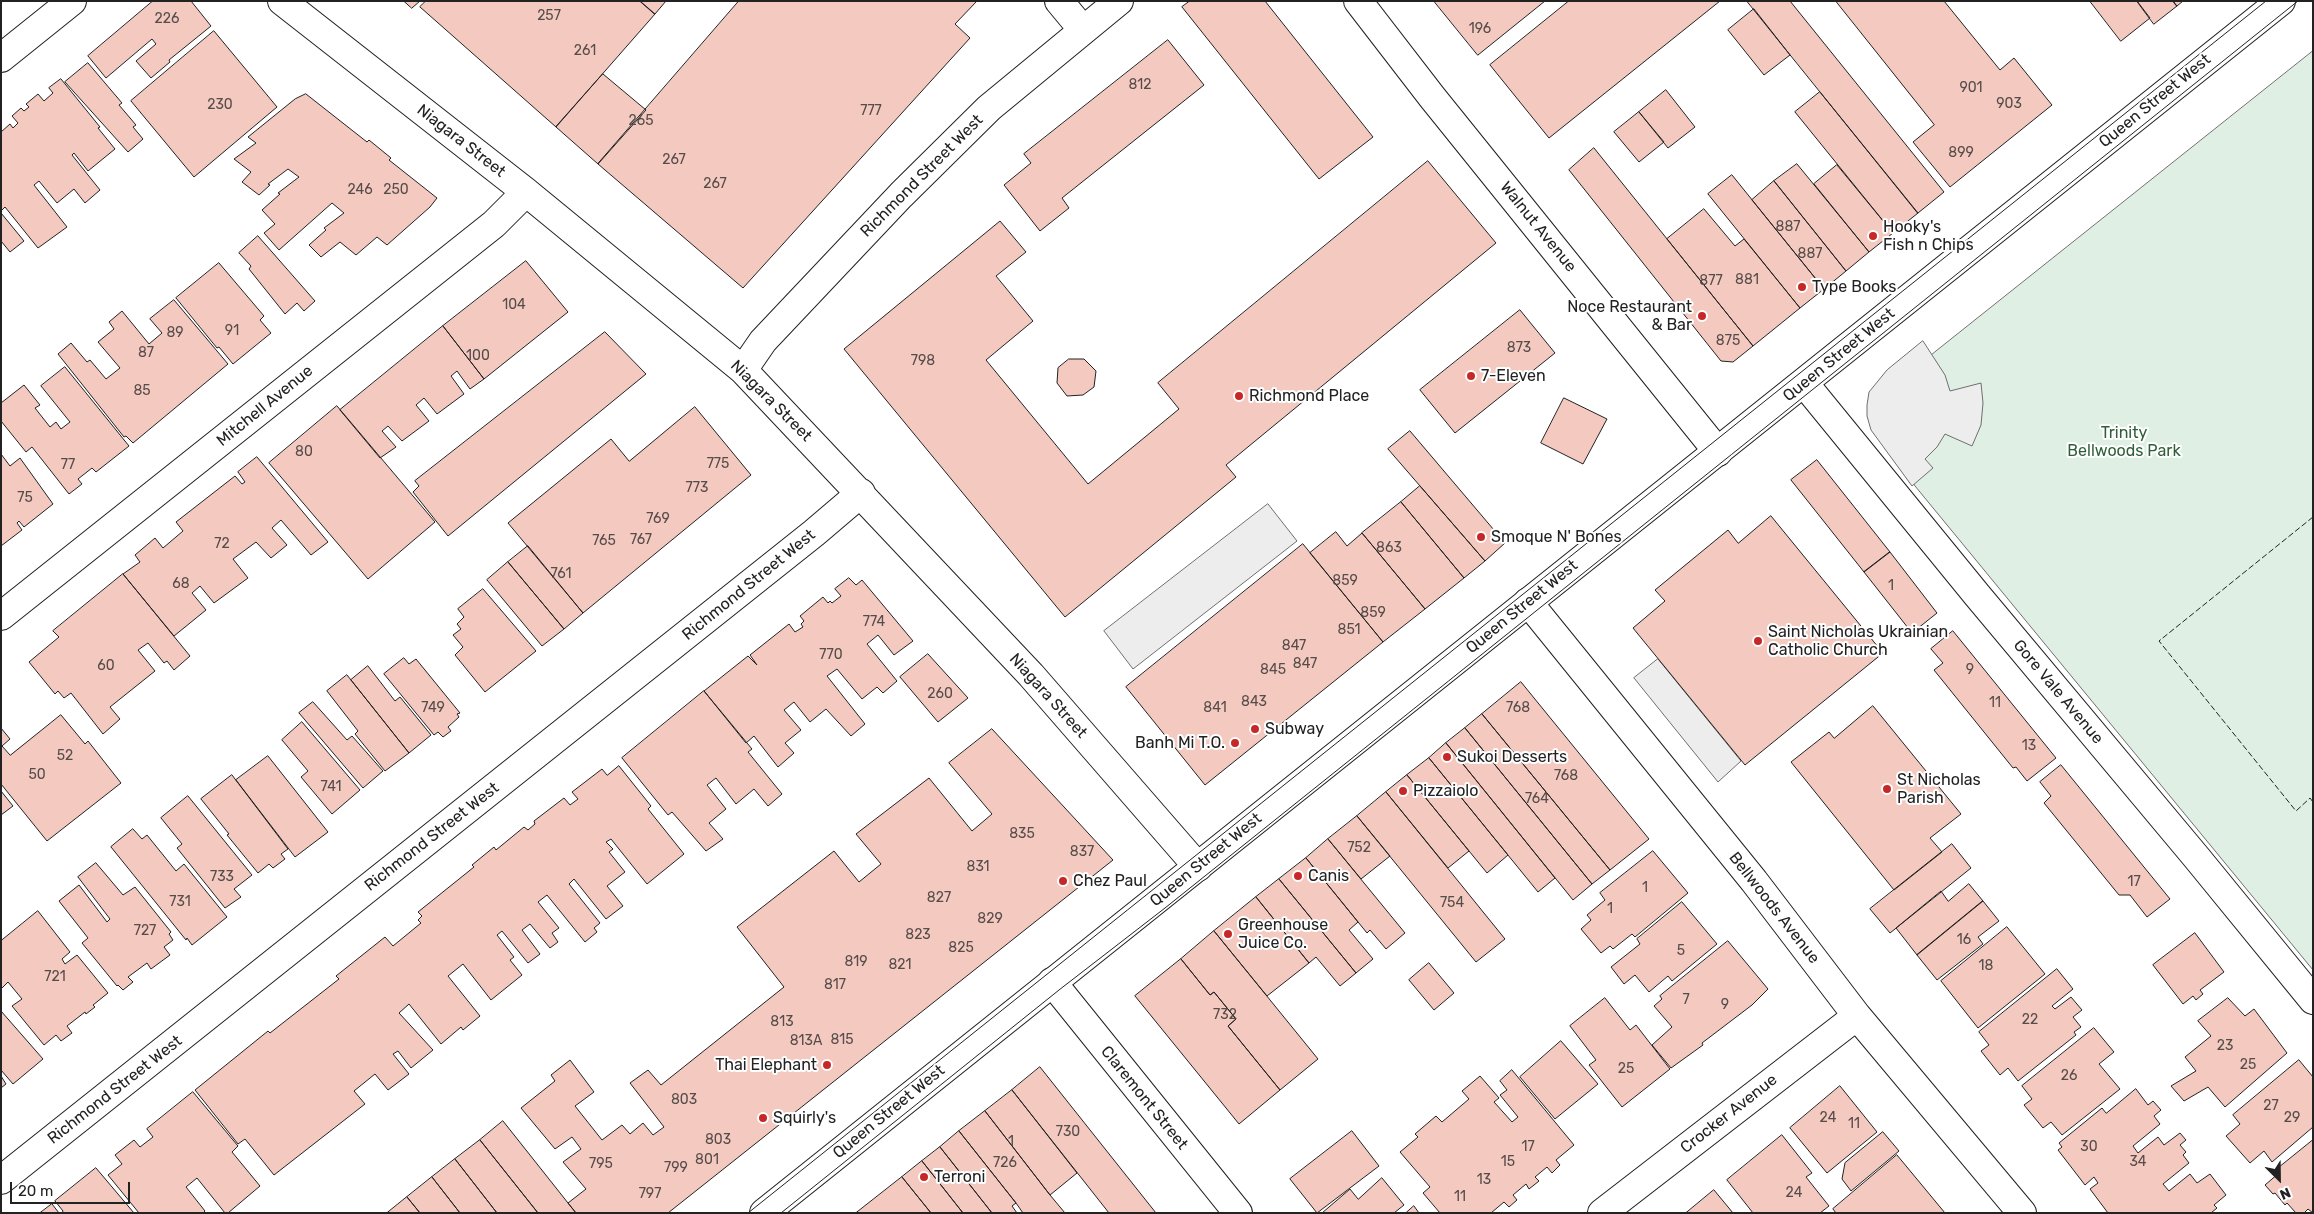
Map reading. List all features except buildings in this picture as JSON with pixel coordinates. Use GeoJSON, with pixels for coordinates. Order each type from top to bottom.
{"type":"FeatureCollection","features":[{"type":"Feature","properties":{"kind":"street"},"geometry":{"type":"LineString","coordinates":[[1,58],[72,1]]}},
{"type":"Feature","properties":{"kind":"street","name":"Niagara Street"},"geometry":{"type":"LineString","coordinates":[[282,1],[526,192],[743,370],[1031,675],[1198,867]]}},
{"type":"Feature","properties":{"kind":"street"},"geometry":{"type":"LineString","coordinates":[[1059,1],[1083,30]]}},
{"type":"Feature","properties":{"kind":"street","name":"Richmond Street West"},"geometry":{"type":"LineString","coordinates":[[743,370],[763,341],[901,195],[989,108],[1119,1]]}},
{"type":"Feature","properties":{"kind":"street","name":"Walnut Avenue"},"geometry":{"type":"LineString","coordinates":[[1358,1],[1432,98],[1718,452]]}},
{"type":"Feature","properties":{"kind":"street","name":"Queen Street West"},"geometry":{"type":"LineString","coordinates":[[764,1213],[2280,1]]}},
{"type":"Feature","properties":{"kind":"street","name":"Mitchell Avenue"},"geometry":{"type":"LineString","coordinates":[[1,616],[494,224],[526,192]]}},
{"type":"Feature","properties":{"kind":"street","name":"Gore Vale Avenue"},"geometry":{"type":"LineString","coordinates":[[1804,383],[2313,1000]]}},
{"type":"Feature","properties":{"kind":"street","name":"Richmond Street West"},"geometry":{"type":"LineString","coordinates":[[1,1180],[814,533],[861,493]]}},
{"type":"Feature","properties":{"kind":"street","name":"Bellwoods Avenue"},"geometry":{"type":"LineString","coordinates":[[1528,602],[1754,881],[1857,1016],[2022,1213]]}},
{"type":"Feature","properties":{"kind":"street","name":"Claremont Street"},"geometry":{"type":"LineString","coordinates":[[1052,982],[1238,1213]]}},
{"type":"Feature","properties":{"kind":"street","name":"Crocker Avenue"},"geometry":{"type":"LineString","coordinates":[[1602,1213],[1857,1016]]}},
{"type":"Feature","properties":{"kind":"green space","name":"Trinity Bellwoods Park"},"geometry":{"type":"Polygon","coordinates":[[[2313,51],[2313,970],[1915,486],[1888,440],[1890,388],[2313,51]]]}},
{"type":"Feature","properties":{"kind":"shaded area"},"geometry":{"type":"Polygon","coordinates":[[[1923,341],[1945,375],[1950,391],[1981,383],[1983,403],[1981,425],[1972,446],[1945,434],[1937,447],[1925,459],[1933,468],[1912,486],[1871,430],[1867,416],[1867,405],[1869,392],[1887,370],[1923,341]]]}},
{"type":"Feature","properties":{"kind":"shaded area"},"geometry":{"type":"Polygon","coordinates":[[[1268,504],[1297,541],[1133,669],[1104,631],[1268,504]]]}},
{"type":"Feature","properties":{"kind":"shaded area"},"geometry":{"type":"Polygon","coordinates":[[[1658,659],[1741,761],[1718,782],[1634,678],[1658,659]]]}},
{"type":"Feature","properties":{"kind":"tram line"},"geometry":{"type":"LineString","coordinates":[[748,1213],[2266,1]]}},
{"type":"Feature","properties":{"kind":"tram line"},"geometry":{"type":"LineString","coordinates":[[781,1213],[2298,1]]}},
{"type":"Feature","properties":{"kind":"fence"},"geometry":{"type":"LineString","coordinates":[[2313,517],[2159,641],[2296,811],[2310,798],[2313,802]]}},
{"type":"Feature","properties":{"kind":"place","name":"Hooky's Fish n Chips"},"geometry":{"type":"Point","coordinates":[1873,236]}},
{"type":"Feature","properties":{"kind":"place","name":"Type Books"},"geometry":{"type":"Point","coordinates":[1802,287]}},
{"type":"Feature","properties":{"kind":"place","name":"Noce Restaurant & Bar"},"geometry":{"type":"Point","coordinates":[1702,316]}},
{"type":"Feature","properties":{"kind":"place","name":"7-Eleven"},"geometry":{"type":"Point","coordinates":[1471,376]}},
{"type":"Feature","properties":{"kind":"place","name":"Richmond Place"},"geometry":{"type":"Point","coordinates":[1239,396]}},
{"type":"Feature","properties":{"kind":"place","name":"Smoque N' Bones"},"geometry":{"type":"Point","coordinates":[1481,537]}},
{"type":"Feature","properties":{"kind":"place","name":"Saint Nicholas Ukrainian Catholic Church"},"geometry":{"type":"Point","coordinates":[1758,641]}},
{"type":"Feature","properties":{"kind":"place","name":"Subway"},"geometry":{"type":"Point","coordinates":[1255,729]}},
{"type":"Feature","properties":{"kind":"place","name":"Banh Mi T.O."},"geometry":{"type":"Point","coordinates":[1235,743]}},
{"type":"Feature","properties":{"kind":"place","name":"Sukoi Desserts"},"geometry":{"type":"Point","coordinates":[1447,757]}},
{"type":"Feature","properties":{"kind":"place","name":"St Nicholas Parish"},"geometry":{"type":"Point","coordinates":[1887,789]}},
{"type":"Feature","properties":{"kind":"place","name":"Pizzaiolo"},"geometry":{"type":"Point","coordinates":[1403,791]}},
{"type":"Feature","properties":{"kind":"place","name":"Canis"},"geometry":{"type":"Point","coordinates":[1298,876]}},
{"type":"Feature","properties":{"kind":"place","name":"Chez Paul"},"geometry":{"type":"Point","coordinates":[1063,881]}},
{"type":"Feature","properties":{"kind":"place","name":"Greenhouse Juice Co."},"geometry":{"type":"Point","coordinates":[1228,934]}},
{"type":"Feature","properties":{"kind":"place","name":"Thai Elephant"},"geometry":{"type":"Point","coordinates":[827,1065]}},
{"type":"Feature","properties":{"kind":"place","name":"Squirly's"},"geometry":{"type":"Point","coordinates":[763,1118]}},
{"type":"Feature","properties":{"kind":"place","name":"Terroni"},"geometry":{"type":"Point","coordinates":[924,1177]}}]}
